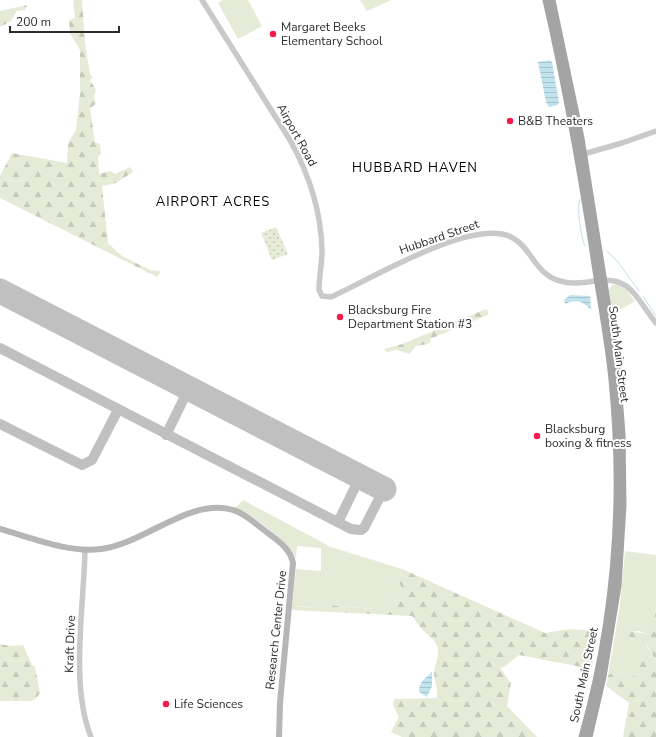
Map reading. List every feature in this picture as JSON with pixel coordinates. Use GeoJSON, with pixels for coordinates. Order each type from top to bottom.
{"type":"FeatureCollection","features":[{"type":"Feature","properties":{"kind":"main road","name":"South Main Street"},"geometry":{"type":"LineString","coordinates":[[546,0],[581,155]]}},
{"type":"Feature","properties":{"kind":"main road","name":"South Main Street"},"geometry":{"type":"LineString","coordinates":[[552,0],[573,92],[600,280],[612,379],[617,455],[615,548],[607,639],[600,692],[589,737]]}},
{"type":"Feature","properties":{"kind":"main road","name":"Research Center Drive"},"geometry":{"type":"LineString","coordinates":[[0,530],[66,547],[85,550],[101,549],[116,546],[189,514],[216,508],[230,509],[240,513],[284,546],[291,555],[293,568],[280,703],[279,737]]}},
{"type":"Feature","properties":{"kind":"main road","name":"South Main Street"},"geometry":{"type":"LineString","coordinates":[[582,737],[607,639]]}},
{"type":"Feature","properties":{"kind":"street","name":"Airport Road"},"geometry":{"type":"LineString","coordinates":[[202,0],[290,140],[300,161],[314,197],[320,222],[322,251],[319,290],[323,296]]}},
{"type":"Feature","properties":{"kind":"street"},"geometry":{"type":"LineString","coordinates":[[581,155],[656,130]]}},
{"type":"Feature","properties":{"kind":"street","name":"Hubbard Street"},"geometry":{"type":"LineString","coordinates":[[323,296],[329,297],[411,258],[485,232],[501,234],[518,242],[537,267],[553,279],[570,283],[616,280],[625,284],[656,323]]}},
{"type":"Feature","properties":{"kind":"street","name":"Kraft Drive"},"geometry":{"type":"LineString","coordinates":[[85,550],[80,689],[84,714],[91,737]]}},
{"type":"Feature","properties":{"kind":"green space"},"geometry":{"type":"Polygon","coordinates":[[[73,0],[82,0],[85,43],[90,74],[93,78],[90,80],[96,90],[94,96],[96,104],[90,108],[95,142],[100,144],[101,154],[98,156],[99,174],[110,171],[115,174],[130,167],[133,172],[116,183],[102,186],[108,243],[122,256],[150,270],[160,271],[157,277],[0,198],[0,176],[12,153],[67,163],[68,143],[76,130],[80,94],[80,50],[70,33],[69,20],[75,18],[73,0]]]}},
{"type":"Feature","properties":{"kind":"green space"},"geometry":{"type":"Polygon","coordinates":[[[223,0],[248,0],[262,26],[238,39],[218,3],[223,0]]]}},
{"type":"Feature","properties":{"kind":"green space"},"geometry":{"type":"Polygon","coordinates":[[[360,0],[391,0],[367,11],[360,0]]]}},
{"type":"Feature","properties":{"kind":"green space"},"geometry":{"type":"Polygon","coordinates":[[[27,5],[25,10],[16,11],[11,21],[0,27],[0,11],[27,5]]]}},
{"type":"Feature","properties":{"kind":"green space"},"geometry":{"type":"Polygon","coordinates":[[[276,227],[288,254],[272,260],[261,233],[276,227]]]}},
{"type":"Feature","properties":{"kind":"green space"},"geometry":{"type":"Polygon","coordinates":[[[618,284],[625,288],[635,301],[613,314],[609,290],[612,285],[618,284]]]}},
{"type":"Feature","properties":{"kind":"green space"},"geometry":{"type":"Polygon","coordinates":[[[486,309],[488,311],[488,315],[430,339],[431,342],[416,346],[409,354],[397,350],[387,352],[384,349],[402,344],[486,309]]]}},
{"type":"Feature","properties":{"kind":"green space"},"geometry":{"type":"Polygon","coordinates":[[[243,500],[331,547],[402,569],[398,581],[401,585],[400,594],[391,608],[386,610],[328,605],[322,603],[317,608],[297,606],[292,608],[296,569],[321,571],[321,548],[297,546],[296,558],[286,545],[268,529],[249,515],[235,508],[243,500]]]}},
{"type":"Feature","properties":{"kind":"green space"},"geometry":{"type":"Polygon","coordinates":[[[625,551],[656,555],[656,609],[654,631],[649,635],[639,631],[622,633],[632,639],[646,643],[655,658],[652,661],[636,660],[634,662],[636,676],[631,677],[620,673],[608,676],[620,605],[625,551]]]}},
{"type":"Feature","properties":{"kind":"green space"},"geometry":{"type":"Polygon","coordinates":[[[402,569],[545,633],[570,629],[596,631],[592,669],[519,655],[504,667],[500,668],[511,683],[507,706],[537,737],[402,737],[391,732],[399,717],[393,705],[394,699],[437,698],[434,674],[438,656],[436,643],[421,629],[412,616],[292,610],[293,606],[317,608],[317,604],[322,603],[328,605],[386,610],[391,608],[400,594],[401,586],[398,581],[402,569]]]}},
{"type":"Feature","properties":{"kind":"green space"},"geometry":{"type":"Polygon","coordinates":[[[656,609],[656,737],[623,737],[629,703],[606,686],[608,676],[613,671],[631,677],[635,676],[636,668],[633,662],[636,660],[655,659],[646,643],[622,636],[624,632],[652,633],[656,609]]]}},
{"type":"Feature","properties":{"kind":"green space"},"geometry":{"type":"Polygon","coordinates":[[[0,644],[9,646],[23,645],[32,665],[35,667],[40,693],[35,699],[30,701],[0,701],[0,644]]]}},
{"type":"Feature","properties":{"kind":"water"},"geometry":{"type":"Polygon","coordinates":[[[550,60],[552,62],[559,102],[558,105],[549,107],[546,102],[538,62],[550,60]]]}},
{"type":"Feature","properties":{"kind":"water"},"geometry":{"type":"Polygon","coordinates":[[[570,295],[590,296],[591,310],[582,303],[576,301],[565,304],[564,300],[570,295]]]}},
{"type":"Feature","properties":{"kind":"water"},"geometry":{"type":"Polygon","coordinates":[[[432,672],[432,686],[427,697],[419,692],[419,688],[423,680],[432,672]]]}},
{"type":"Feature","properties":{"kind":"waterway"},"geometry":{"type":"LineString","coordinates":[[580,199],[580,222],[585,246]]}},
{"type":"Feature","properties":{"kind":"waterway"},"geometry":{"type":"LineString","coordinates":[[607,251],[618,262],[639,291]]}},
{"type":"Feature","properties":{"kind":"waterway"},"geometry":{"type":"LineString","coordinates":[[643,296],[656,316]]}},
{"type":"Feature","properties":{"kind":"taxiway"},"geometry":{"type":"LineString","coordinates":[[0,348],[351,529],[361,530],[364,528],[384,489]]}},
{"type":"Feature","properties":{"kind":"taxiway"},"geometry":{"type":"LineString","coordinates":[[166,435],[189,388]]}},
{"type":"Feature","properties":{"kind":"taxiway"},"geometry":{"type":"LineString","coordinates":[[0,424],[82,465],[92,460],[118,410]]}},
{"type":"Feature","properties":{"kind":"taxiway"},"geometry":{"type":"LineString","coordinates":[[338,522],[360,477]]}},
{"type":"Feature","properties":{"kind":"runway"},"geometry":{"type":"LineString","coordinates":[[0,291],[384,489]]}},
{"type":"Feature","properties":{"kind":"place","name":"Margaret Beeks Elementary School"},"geometry":{"type":"Point","coordinates":[273,34]}},
{"type":"Feature","properties":{"kind":"place","name":"B&B Theaters"},"geometry":{"type":"Point","coordinates":[510,121]}},
{"type":"Feature","properties":{"kind":"place","name":"Blacksburg Fire Department Station #3"},"geometry":{"type":"Point","coordinates":[340,317]}},
{"type":"Feature","properties":{"kind":"place","name":"Blacksburg boxing & fitness"},"geometry":{"type":"Point","coordinates":[537,436]}},
{"type":"Feature","properties":{"kind":"place","name":"Life Sciences"},"geometry":{"type":"Point","coordinates":[166,704]}},
{"type":"Feature","properties":{"kind":"district","name":"HUBBARD HAVEN"},"geometry":{"type":"Point","coordinates":[415,168]}},
{"type":"Feature","properties":{"kind":"district","name":"AIRPORT ACRES"},"geometry":{"type":"Point","coordinates":[213,202]}}]}
